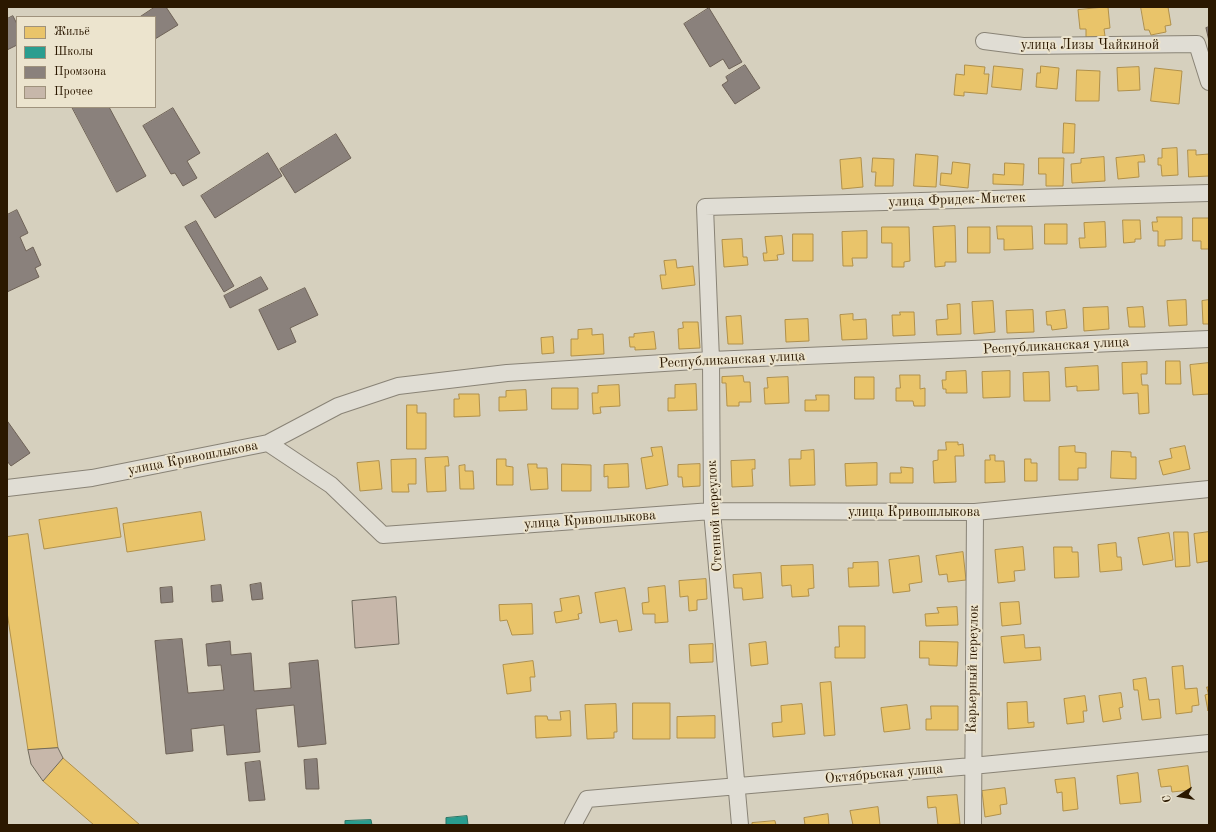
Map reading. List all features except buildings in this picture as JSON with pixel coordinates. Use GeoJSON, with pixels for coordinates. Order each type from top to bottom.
{"type":"FeatureCollection","features":[{"type":"Feature","properties":{"kind":"street","name":"улица Лизы Чайкиной"},"geometry":{"type":"LineString","coordinates":[[984,41],[1023,46],[1197,44],[1209,82]]}},
{"type":"Feature","properties":{"kind":"street","name":"улица Фридек-Мистек"},"geometry":{"type":"LineString","coordinates":[[705,207],[1209,193]]}},
{"type":"Feature","properties":{"kind":"street","name":"Степной переулок"},"geometry":{"type":"LineString","coordinates":[[705,207],[711,360],[712,511],[740,825]]}},
{"type":"Feature","properties":{"kind":"street","name":"Республиканская улица"},"geometry":{"type":"LineString","coordinates":[[268,443],[338,406],[398,386],[507,373],[711,360],[1209,339]]}},
{"type":"Feature","properties":{"kind":"street","name":"улица Кривошлыкова"},"geometry":{"type":"LineString","coordinates":[[7,488],[92,478],[268,443],[331,485],[383,535],[712,511],[975,512],[1209,489]]}},
{"type":"Feature","properties":{"kind":"street","name":"Карьерный переулок"},"geometry":{"type":"LineString","coordinates":[[973,825],[972,766],[975,512]]}},
{"type":"Feature","properties":{"kind":"street","name":"Октябрьская улица"},"geometry":{"type":"LineString","coordinates":[[573,825],[587,799],[972,766],[1209,743]]}}]}
